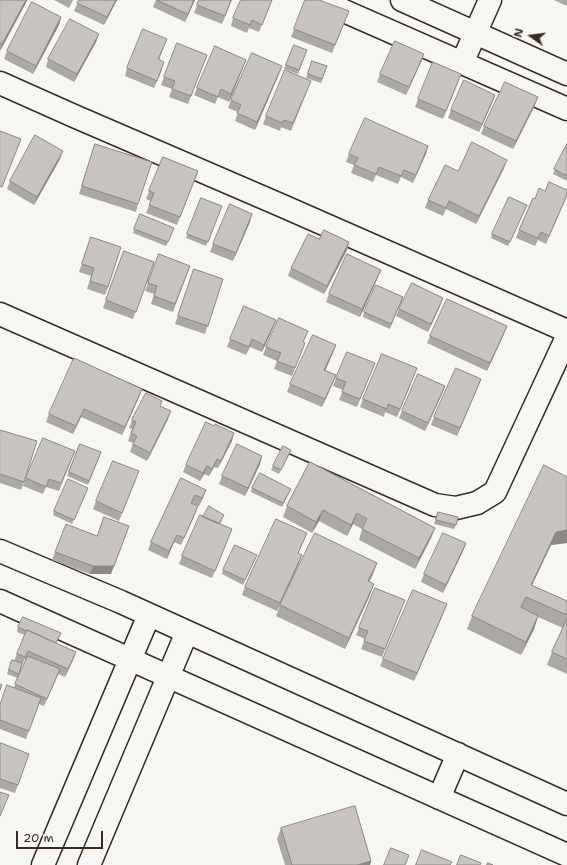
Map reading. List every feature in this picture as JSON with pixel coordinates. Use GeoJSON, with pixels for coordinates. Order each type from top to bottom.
{"type":"FeatureCollection","features":[{"type":"Feature","properties":{"kind":"street"},"geometry":{"type":"LineString","coordinates":[[319,0],[567,109]]}},
{"type":"Feature","properties":{"kind":"street"},"geometry":{"type":"LineString","coordinates":[[402,0],[567,74]]}},
{"type":"Feature","properties":{"kind":"street"},"geometry":{"type":"LineString","coordinates":[[462,63],[490,0]]}},
{"type":"Feature","properties":{"kind":"street"},"geometry":{"type":"LineString","coordinates":[[0,83],[567,331]]}},
{"type":"Feature","properties":{"kind":"street"},"geometry":{"type":"LineString","coordinates":[[0,314],[435,505],[456,508],[477,503],[495,492],[567,337]]}},
{"type":"Feature","properties":{"kind":"street"},"geometry":{"type":"LineString","coordinates":[[0,551],[149,615],[567,804]]}},
{"type":"Feature","properties":{"kind":"street"},"geometry":{"type":"LineString","coordinates":[[0,601],[567,855]]}},
{"type":"Feature","properties":{"kind":"street"},"geometry":{"type":"LineString","coordinates":[[43,865],[149,615]]}},
{"type":"Feature","properties":{"kind":"street"},"geometry":{"type":"LineString","coordinates":[[89,865],[187,632]]}},
{"type":"Feature","properties":{"kind":"street"},"geometry":{"type":"LineString","coordinates":[[439,798],[458,754]]}},
{"type":"Feature","properties":{"kind":"building"},"geometry":{"type":"Polygon","coordinates":[[[0,0],[26,0],[2,44],[0,43],[0,0]]]}},
{"type":"Feature","properties":{"kind":"building"},"geometry":{"type":"Polygon","coordinates":[[[79,0],[116,0],[107,17],[77,3],[79,0]]]}},
{"type":"Feature","properties":{"kind":"building"},"geometry":{"type":"Polygon","coordinates":[[[157,0],[194,0],[188,14],[157,0]]]}},
{"type":"Feature","properties":{"kind":"building"},"geometry":{"type":"Polygon","coordinates":[[[199,0],[231,0],[225,16],[197,5],[199,0]]]}},
{"type":"Feature","properties":{"kind":"building"},"geometry":{"type":"Polygon","coordinates":[[[241,0],[272,0],[262,25],[252,20],[250,25],[233,18],[241,0]]]}},
{"type":"Feature","properties":{"kind":"building"},"geometry":{"type":"Polygon","coordinates":[[[305,0],[319,0],[349,11],[335,45],[294,29],[305,0]]]}},
{"type":"Feature","properties":{"kind":"building"},"geometry":{"type":"Polygon","coordinates":[[[32,2],[61,17],[36,66],[7,51],[32,2]]]}},
{"type":"Feature","properties":{"kind":"building"},"geometry":{"type":"Polygon","coordinates":[[[70,19],[99,34],[77,74],[48,59],[70,19]]]}},
{"type":"Feature","properties":{"kind":"building"},"geometry":{"type":"Polygon","coordinates":[[[143,29],[167,39],[158,59],[164,62],[157,81],[127,68],[143,29]]]}},
{"type":"Feature","properties":{"kind":"building"},"geometry":{"type":"Polygon","coordinates":[[[395,41],[424,54],[409,87],[380,74],[395,41]]]}},
{"type":"Feature","properties":{"kind":"building"},"geometry":{"type":"Polygon","coordinates":[[[177,43],[207,55],[191,96],[172,89],[175,81],[164,77],[177,43]]]}},
{"type":"Feature","properties":{"kind":"building"},"geometry":{"type":"Polygon","coordinates":[[[294,45],[307,50],[299,70],[286,65],[294,45]]]}},
{"type":"Feature","properties":{"kind":"building"},"geometry":{"type":"Polygon","coordinates":[[[215,46],[246,60],[231,94],[221,89],[218,97],[197,88],[215,46]]]}},
{"type":"Feature","properties":{"kind":"building"},"geometry":{"type":"Polygon","coordinates":[[[252,53],[282,66],[257,122],[237,113],[241,105],[231,100],[252,53]]]}},
{"type":"Feature","properties":{"kind":"building"},"geometry":{"type":"Polygon","coordinates":[[[312,61],[327,66],[322,79],[308,74],[312,61]]]}},
{"type":"Feature","properties":{"kind":"building"},"geometry":{"type":"Polygon","coordinates":[[[433,62],[461,74],[446,111],[418,99],[433,62]]]}},
{"type":"Feature","properties":{"kind":"building"},"geometry":{"type":"Polygon","coordinates":[[[285,70],[311,81],[293,123],[284,120],[282,123],[266,116],[285,70]]]}},
{"type":"Feature","properties":{"kind":"building"},"geometry":{"type":"Polygon","coordinates":[[[464,80],[495,95],[482,124],[451,110],[464,80]]]}},
{"type":"Feature","properties":{"kind":"building"},"geometry":{"type":"Polygon","coordinates":[[[505,82],[538,97],[516,141],[484,126],[505,82]]]}},
{"type":"Feature","properties":{"kind":"building"},"geometry":{"type":"Polygon","coordinates":[[[365,118],[428,146],[416,175],[404,170],[401,176],[379,167],[376,174],[354,165],[358,158],[349,154],[365,118]]]}},
{"type":"Feature","properties":{"kind":"building"},"geometry":{"type":"Polygon","coordinates":[[[0,131],[21,139],[2,187],[0,186],[0,131]]]}},
{"type":"Feature","properties":{"kind":"building"},"geometry":{"type":"Polygon","coordinates":[[[35,135],[63,151],[37,197],[10,181],[35,135]]]}},
{"type":"Feature","properties":{"kind":"building"},"geometry":{"type":"Polygon","coordinates":[[[472,142],[507,160],[479,216],[449,201],[446,208],[428,200],[445,165],[458,171],[472,142]]]}},
{"type":"Feature","properties":{"kind":"building"},"geometry":{"type":"Polygon","coordinates":[[[95,144],[152,162],[138,204],[82,186],[95,144]]]}},
{"type":"Feature","properties":{"kind":"building"},"geometry":{"type":"Polygon","coordinates":[[[567,144],[567,176],[554,169],[567,144]]]}},
{"type":"Feature","properties":{"kind":"building"},"geometry":{"type":"Polygon","coordinates":[[[163,157],[198,171],[180,217],[149,205],[154,193],[149,191],[163,157]]]}},
{"type":"Feature","properties":{"kind":"building"},"geometry":{"type":"Polygon","coordinates":[[[549,182],[567,190],[567,195],[549,236],[541,232],[538,238],[519,230],[539,188],[545,191],[549,182]]]}},
{"type":"Feature","properties":{"kind":"building"},"geometry":{"type":"Polygon","coordinates":[[[509,197],[527,205],[510,242],[492,234],[509,197]]]}},
{"type":"Feature","properties":{"kind":"building"},"geometry":{"type":"Polygon","coordinates":[[[201,198],[222,206],[208,242],[187,234],[201,198]]]}},
{"type":"Feature","properties":{"kind":"building"},"geometry":{"type":"Polygon","coordinates":[[[230,204],[252,214],[236,253],[213,244],[230,204]]]}},
{"type":"Feature","properties":{"kind":"building"},"geometry":{"type":"Polygon","coordinates":[[[140,214],[174,228],[168,242],[134,229],[140,214]]]}},
{"type":"Feature","properties":{"kind":"building"},"geometry":{"type":"Polygon","coordinates":[[[324,230],[349,242],[327,286],[291,268],[308,234],[319,239],[324,230]]]}},
{"type":"Feature","properties":{"kind":"building"},"geometry":{"type":"Polygon","coordinates":[[[91,237],[121,247],[108,287],[90,281],[94,268],[82,264],[91,237]]]}},
{"type":"Feature","properties":{"kind":"building"},"geometry":{"type":"Polygon","coordinates":[[[124,251],[154,262],[136,312],[106,300],[124,251]]]}},
{"type":"Feature","properties":{"kind":"building"},"geometry":{"type":"Polygon","coordinates":[[[159,254],[190,266],[175,304],[154,296],[157,286],[148,283],[159,254]]]}},
{"type":"Feature","properties":{"kind":"building"},"geometry":{"type":"Polygon","coordinates":[[[347,254],[381,270],[362,309],[329,294],[347,254]]]}},
{"type":"Feature","properties":{"kind":"building"},"geometry":{"type":"Polygon","coordinates":[[[194,269],[223,279],[208,326],[178,316],[194,269]]]}},
{"type":"Feature","properties":{"kind":"building"},"geometry":{"type":"Polygon","coordinates":[[[412,283],[443,298],[431,324],[399,309],[412,283]]]}},
{"type":"Feature","properties":{"kind":"building"},"geometry":{"type":"Polygon","coordinates":[[[376,285],[403,297],[391,324],[364,312],[376,285]]]}},
{"type":"Feature","properties":{"kind":"building"},"geometry":{"type":"Polygon","coordinates":[[[447,299],[507,326],[490,363],[430,336],[447,299]]]}},
{"type":"Feature","properties":{"kind":"building"},"geometry":{"type":"Polygon","coordinates":[[[244,306],[276,320],[264,345],[252,339],[249,347],[230,339],[244,306]]]}},
{"type":"Feature","properties":{"kind":"building"},"geometry":{"type":"Polygon","coordinates":[[[279,318],[308,331],[295,368],[277,361],[281,353],[266,347],[279,318]]]}},
{"type":"Feature","properties":{"kind":"building"},"geometry":{"type":"Polygon","coordinates":[[[313,335],[336,345],[324,370],[336,375],[325,399],[290,384],[313,335]]]}},
{"type":"Feature","properties":{"kind":"building"},"geometry":{"type":"Polygon","coordinates":[[[347,352],[375,363],[360,399],[342,392],[346,382],[336,378],[347,352]]]}},
{"type":"Feature","properties":{"kind":"building"},"geometry":{"type":"Polygon","coordinates":[[[382,354],[417,368],[400,409],[388,404],[387,409],[363,399],[382,354]]]}},
{"type":"Feature","properties":{"kind":"building"},"geometry":{"type":"Polygon","coordinates":[[[74,358],[142,389],[125,427],[84,409],[76,426],[49,414],[74,358]]]}},
{"type":"Feature","properties":{"kind":"building"},"geometry":{"type":"Polygon","coordinates":[[[456,368],[481,379],[460,428],[434,417],[456,368]]]}},
{"type":"Feature","properties":{"kind":"building"},"geometry":{"type":"Polygon","coordinates":[[[418,374],[445,386],[428,423],[402,411],[418,374]]]}},
{"type":"Feature","properties":{"kind":"building"},"geometry":{"type":"Polygon","coordinates":[[[146,393],[162,401],[160,406],[171,411],[150,453],[133,444],[137,436],[131,433],[136,422],[132,420],[146,393]]]}},
{"type":"Feature","properties":{"kind":"building"},"geometry":{"type":"Polygon","coordinates":[[[206,422],[214,426],[215,424],[234,433],[221,461],[217,459],[212,469],[207,466],[203,473],[186,465],[206,422]]]}},
{"type":"Feature","properties":{"kind":"building"},"geometry":{"type":"Polygon","coordinates":[[[0,430],[37,441],[24,482],[0,474],[0,430]]]}},
{"type":"Feature","properties":{"kind":"building"},"geometry":{"type":"Polygon","coordinates":[[[43,438],[75,451],[61,483],[49,479],[46,487],[26,478],[43,438]]]}},
{"type":"Feature","properties":{"kind":"building"},"geometry":{"type":"Polygon","coordinates":[[[80,444],[101,452],[89,481],[69,472],[80,444]]]}},
{"type":"Feature","properties":{"kind":"building"},"geometry":{"type":"Polygon","coordinates":[[[237,444],[262,456],[248,488],[222,476],[237,444]]]}},
{"type":"Feature","properties":{"kind":"building"},"geometry":{"type":"Polygon","coordinates":[[[283,446],[291,450],[281,470],[273,466],[283,446]]]}},
{"type":"Feature","properties":{"kind":"building"},"geometry":{"type":"Polygon","coordinates":[[[113,461],[139,471],[122,513],[96,501],[113,461]]]}},
{"type":"Feature","properties":{"kind":"building"},"geometry":{"type":"Polygon","coordinates":[[[310,462],[435,528],[419,558],[362,529],[367,519],[357,513],[351,525],[323,510],[316,522],[287,506],[310,462]]]}},
{"type":"Feature","properties":{"kind":"building"},"geometry":{"type":"Polygon","coordinates":[[[544,465],[567,477],[567,530],[556,532],[531,585],[567,601],[567,615],[526,597],[521,607],[538,616],[526,642],[472,616],[544,465]]]}},
{"type":"Feature","properties":{"kind":"building"},"geometry":{"type":"Polygon","coordinates":[[[260,473],[291,489],[283,503],[252,488],[260,473]]]}},
{"type":"Feature","properties":{"kind":"building"},"geometry":{"type":"Polygon","coordinates":[[[181,478],[206,490],[202,498],[195,495],[191,503],[198,506],[184,538],[177,535],[169,551],[151,542],[181,478]]]}},
{"type":"Feature","properties":{"kind":"building"},"geometry":{"type":"Polygon","coordinates":[[[68,479],[88,488],[74,520],[54,511],[68,479]]]}},
{"type":"Feature","properties":{"kind":"building"},"geometry":{"type":"Polygon","coordinates":[[[209,506],[224,515],[219,524],[203,517],[209,506]]]}},
{"type":"Feature","properties":{"kind":"building"},"geometry":{"type":"Polygon","coordinates":[[[438,512],[458,517],[456,525],[436,520],[438,512]]]}},
{"type":"Feature","properties":{"kind":"building"},"geometry":{"type":"Polygon","coordinates":[[[200,515],[232,529],[215,571],[182,556],[200,515]]]}},
{"type":"Feature","properties":{"kind":"building"},"geometry":{"type":"Polygon","coordinates":[[[104,517],[129,526],[114,566],[93,566],[55,552],[66,524],[97,536],[104,517]]]}},
{"type":"Feature","properties":{"kind":"building"},"geometry":{"type":"Polygon","coordinates":[[[276,519],[307,533],[298,553],[302,555],[280,603],[245,587],[276,519]]]}},
{"type":"Feature","properties":{"kind":"building"},"geometry":{"type":"Polygon","coordinates":[[[315,533],[377,563],[368,581],[374,584],[349,638],[280,605],[315,533]]]}},
{"type":"Feature","properties":{"kind":"building"},"geometry":{"type":"Polygon","coordinates":[[[443,533],[466,543],[446,585],[424,574],[443,533]]]}},
{"type":"Feature","properties":{"kind":"building"},"geometry":{"type":"Polygon","coordinates":[[[235,545],[257,555],[245,580],[223,570],[235,545]]]}},
{"type":"Feature","properties":{"kind":"building"},"geometry":{"type":"Polygon","coordinates":[[[375,588],[405,600],[385,649],[364,641],[368,631],[359,628],[375,588]]]}},
{"type":"Feature","properties":{"kind":"building"},"geometry":{"type":"Polygon","coordinates":[[[413,590],[447,604],[417,673],[383,659],[413,590]]]}},
{"type":"Feature","properties":{"kind":"building"},"geometry":{"type":"Polygon","coordinates":[[[23,617],[61,633],[56,643],[18,627],[23,617]]]}},
{"type":"Feature","properties":{"kind":"building"},"geometry":{"type":"Polygon","coordinates":[[[567,619],[567,659],[552,652],[567,619]]]}},
{"type":"Feature","properties":{"kind":"building"},"geometry":{"type":"Polygon","coordinates":[[[27,630],[76,652],[68,669],[28,651],[25,657],[17,654],[27,630]]]}},
{"type":"Feature","properties":{"kind":"building"},"geometry":{"type":"Polygon","coordinates":[[[28,656],[60,669],[47,699],[15,684],[28,656]]]}},
{"type":"Feature","properties":{"kind":"building"},"geometry":{"type":"Polygon","coordinates":[[[12,660],[22,663],[19,674],[9,670],[12,660]]]}},
{"type":"Feature","properties":{"kind":"building"},"geometry":{"type":"Polygon","coordinates":[[[7,685],[41,698],[29,731],[0,720],[0,705],[7,685]]]}},
{"type":"Feature","properties":{"kind":"building"},"geometry":{"type":"Polygon","coordinates":[[[1,743],[29,754],[18,785],[0,779],[1,743]]]}},
{"type":"Feature","properties":{"kind":"building"},"geometry":{"type":"Polygon","coordinates":[[[0,792],[9,795],[0,816],[0,792]]]}},
{"type":"Feature","properties":{"kind":"building"},"geometry":{"type":"Polygon","coordinates":[[[355,806],[371,861],[357,865],[292,865],[281,828],[355,806]]]}},
{"type":"Feature","properties":{"kind":"building"},"geometry":{"type":"Polygon","coordinates":[[[391,848],[409,855],[405,865],[384,865],[391,848]]]}},
{"type":"Feature","properties":{"kind":"building"},"geometry":{"type":"Polygon","coordinates":[[[422,850],[452,862],[450,865],[416,865],[422,850]]]}},
{"type":"Feature","properties":{"kind":"building"},"geometry":{"type":"Polygon","coordinates":[[[461,855],[481,863],[480,865],[457,865],[461,855]]]}}]}
